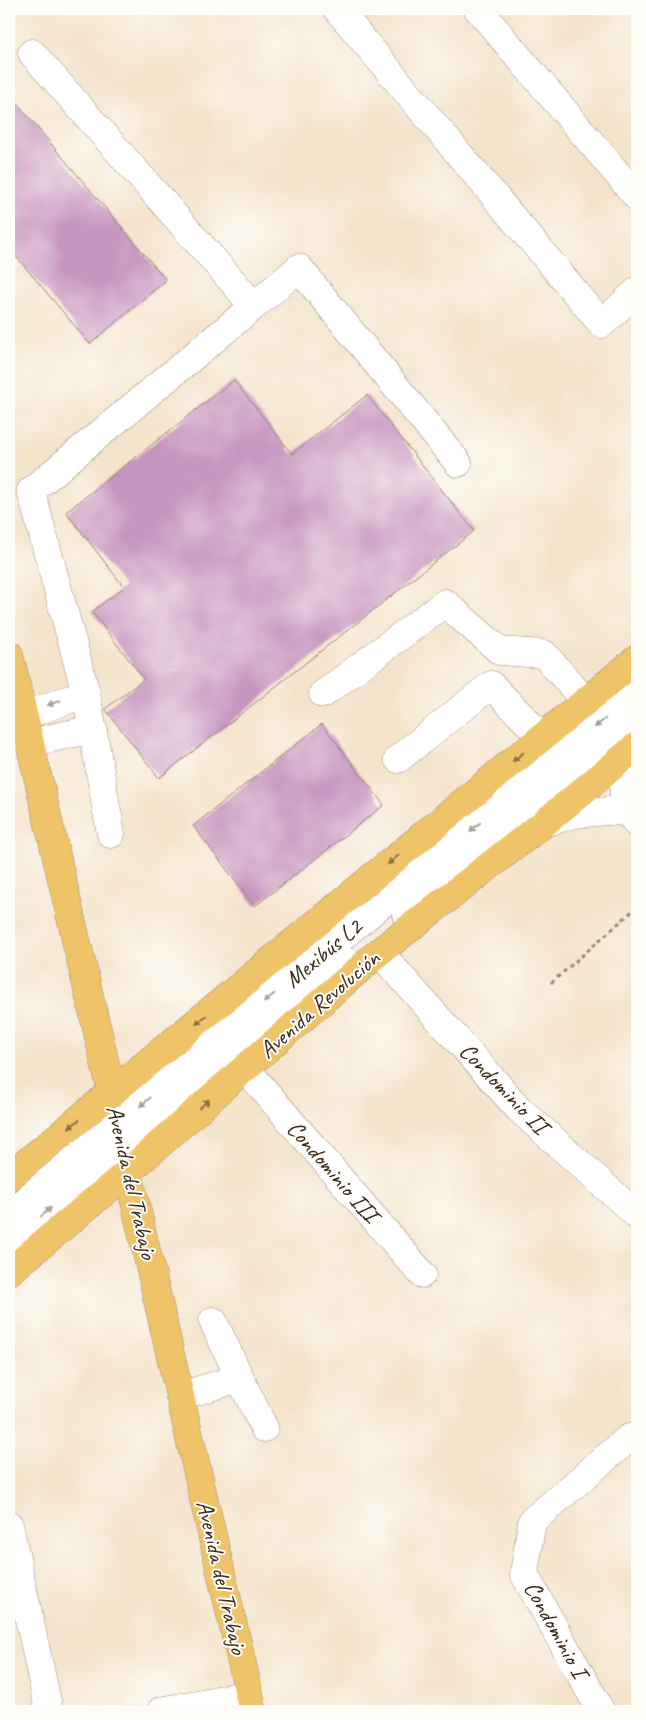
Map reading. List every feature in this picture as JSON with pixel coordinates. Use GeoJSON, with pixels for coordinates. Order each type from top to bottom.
{"type":"FeatureCollection","features":[{"type":"Feature","properties":{"kind":"main road","name":"Avenida del Trabajo"},"geometry":{"type":"LineString","coordinates":[[9,654],[112,1093]]}},
{"type":"Feature","properties":{"kind":"main road"},"geometry":{"type":"LineString","coordinates":[[9,1177],[637,659]]}},
{"type":"Feature","properties":{"kind":"main road","name":"Avenida Revolución"},"geometry":{"type":"LineString","coordinates":[[9,1272],[123,1147],[245,1068],[379,952],[544,823],[637,746]]}},
{"type":"Feature","properties":{"kind":"main road","name":"Avenida del Trabajo"},"geometry":{"type":"LineString","coordinates":[[123,1147],[251,1703]]}},
{"type":"Feature","properties":{"kind":"street"},"geometry":{"type":"LineString","coordinates":[[337,9],[602,324],[637,291]]}},
{"type":"Feature","properties":{"kind":"street"},"geometry":{"type":"LineString","coordinates":[[478,9],[637,197]]}},
{"type":"Feature","properties":{"kind":"street"},"geometry":{"type":"LineString","coordinates":[[32,53],[254,306]]}},
{"type":"Feature","properties":{"kind":"street"},"geometry":{"type":"LineString","coordinates":[[111,834],[86,693],[31,491],[299,268],[458,463]]}},
{"type":"Feature","properties":{"kind":"street"},"geometry":{"type":"LineString","coordinates":[[323,694],[445,603],[500,651],[544,654],[585,702]]}},
{"type":"Feature","properties":{"kind":"street"},"geometry":{"type":"LineString","coordinates":[[398,759],[490,685],[542,737]]}},
{"type":"Feature","properties":{"kind":"street","name":"Mexibús L2"},"geometry":{"type":"LineString","coordinates":[[9,1214],[123,1147],[637,691]]}},
{"type":"Feature","properties":{"kind":"street"},"geometry":{"type":"LineString","coordinates":[[23,716],[86,693]]}},
{"type":"Feature","properties":{"kind":"street","name":"Mexibús L2"},"geometry":{"type":"LineString","coordinates":[[9,1244],[123,1147],[637,725]]}},
{"type":"Feature","properties":{"kind":"street"},"geometry":{"type":"LineString","coordinates":[[29,743],[93,729]]}},
{"type":"Feature","properties":{"kind":"street"},"geometry":{"type":"LineString","coordinates":[[633,818],[623,787],[627,767],[637,750]]}},
{"type":"Feature","properties":{"kind":"street"},"geometry":{"type":"LineString","coordinates":[[544,823],[574,814],[607,811],[633,818]]}},
{"type":"Feature","properties":{"kind":"street","name":"Condominio II"},"geometry":{"type":"LineString","coordinates":[[379,952],[519,1109],[637,1215]]}},
{"type":"Feature","properties":{"kind":"street","name":"Condominio III"},"geometry":{"type":"LineString","coordinates":[[245,1068],[422,1274]]}},
{"type":"Feature","properties":{"kind":"street","name":"Avenida del Trabajo"},"geometry":{"type":"LineString","coordinates":[[112,1093],[123,1147]]}},
{"type":"Feature","properties":{"kind":"street"},"geometry":{"type":"LineString","coordinates":[[213,1321],[264,1428]]}},
{"type":"Feature","properties":{"kind":"street"},"geometry":{"type":"LineString","coordinates":[[180,1396],[240,1378]]}},
{"type":"Feature","properties":{"kind":"street","name":"Condominio I"},"geometry":{"type":"LineString","coordinates":[[601,1711],[524,1574],[532,1521],[629,1438]]}},
{"type":"Feature","properties":{"kind":"street"},"geometry":{"type":"LineString","coordinates":[[9,1525],[48,1711]]}},
{"type":"Feature","properties":{"kind":"street"},"geometry":{"type":"LineString","coordinates":[[161,1711],[251,1703]]}},
{"type":"Feature","properties":{"kind":"path"},"geometry":{"type":"LineString","coordinates":[[551,983],[637,907]]}},
{"type":"Feature","properties":{"kind":"building"},"geometry":{"type":"Polygon","coordinates":[[[9,94],[166,280],[90,344],[9,248],[9,94]]]}},
{"type":"Feature","properties":{"kind":"building"},"geometry":{"type":"Polygon","coordinates":[[[234,380],[292,454],[367,395],[474,531],[159,778],[105,709],[144,679],[92,612],[124,587],[66,512],[234,380]]]}},
{"type":"Feature","properties":{"kind":"building"},"geometry":{"type":"Polygon","coordinates":[[[322,724],[384,805],[255,906],[193,826],[322,724]]]}}]}
